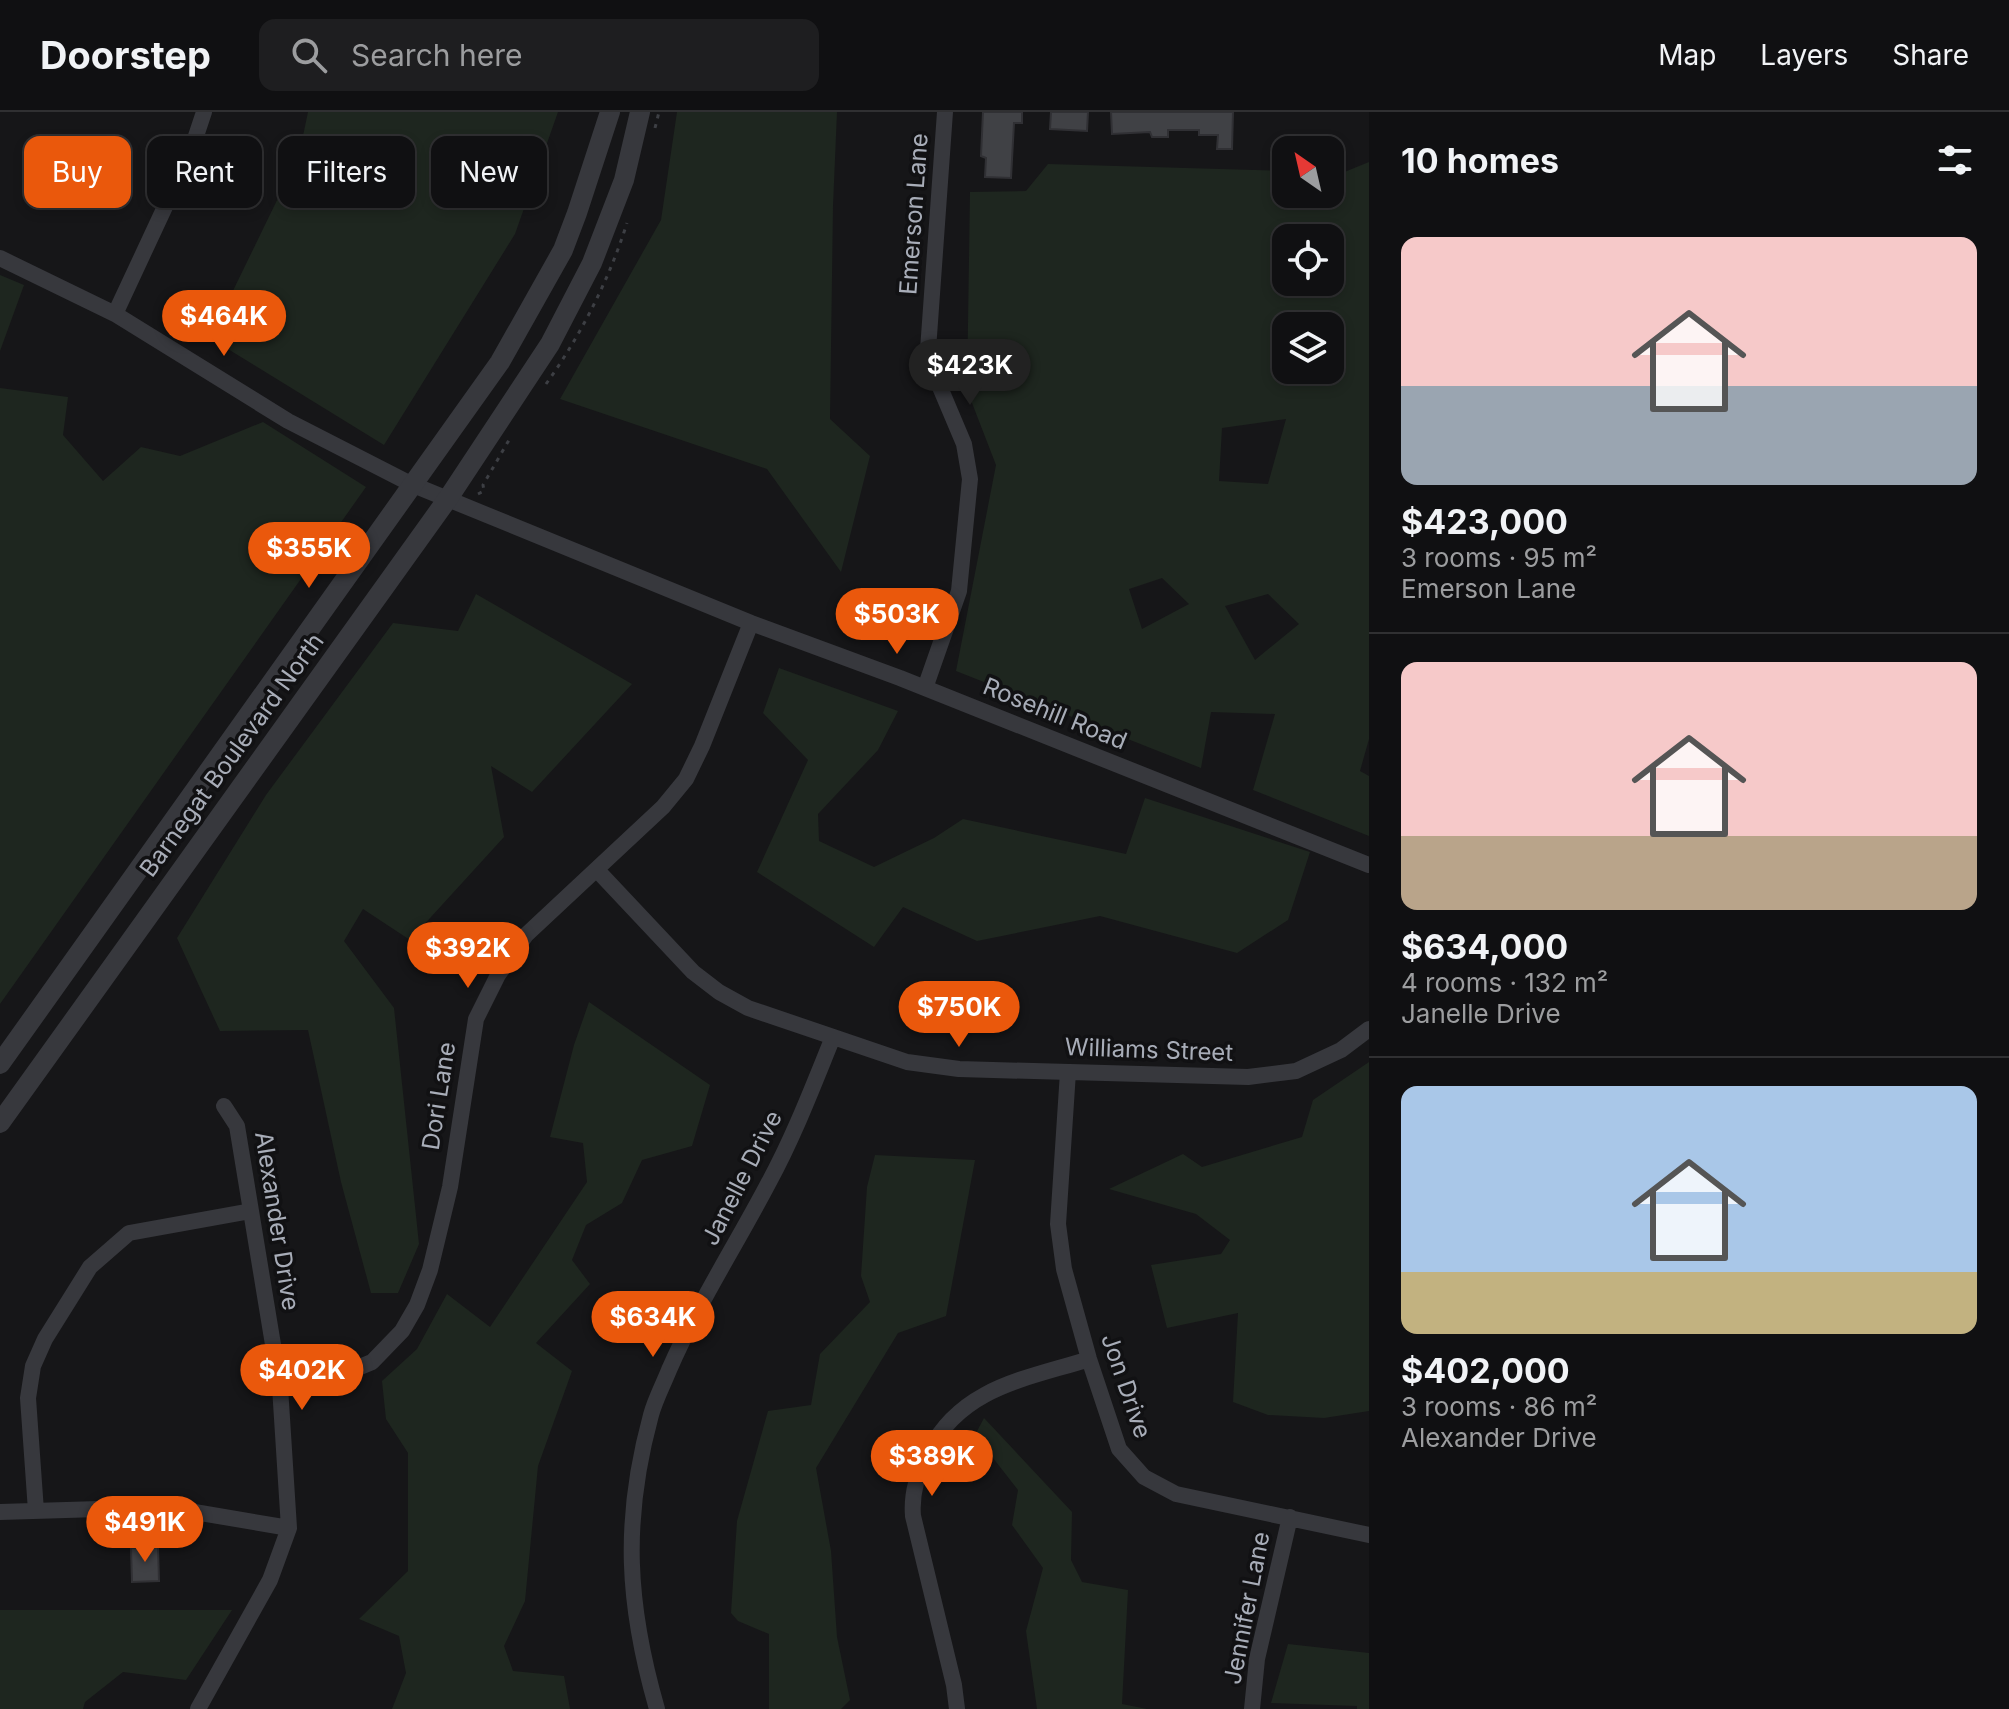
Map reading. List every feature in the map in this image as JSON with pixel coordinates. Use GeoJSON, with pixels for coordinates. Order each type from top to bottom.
{"type":"FeatureCollection","features":[{"type":"Feature","properties":{"kind":"street"},"geometry":{"type":"LineString","coordinates":[[115,314],[191,151],[204,112]]}},
{"type":"Feature","properties":{"kind":"street","name":"Barnegat Boulevard North"},"geometry":{"type":"LineString","coordinates":[[0,1064],[500,362],[563,250],[610,112]]}},
{"type":"Feature","properties":{"kind":"street","name":"Barnegat Boulevard North"},"geometry":{"type":"LineString","coordinates":[[0,1123],[449,497],[550,344],[592,263],[624,180],[640,112]]}},
{"type":"Feature","properties":{"kind":"street","name":"Emerson Lane"},"geometry":{"type":"LineString","coordinates":[[925,688],[959,591],[970,479],[964,444],[931,366],[928,350],[945,112]]}},
{"type":"Feature","properties":{"kind":"street","name":"Rosehill Road"},"geometry":{"type":"LineString","coordinates":[[0,258],[115,314],[288,421],[411,484],[751,623],[925,688],[1369,865]]}},
{"type":"Feature","properties":{"kind":"street","name":"Dori Lane"},"geometry":{"type":"LineString","coordinates":[[280,1387],[338,1376],[372,1362],[402,1331],[417,1305],[430,1270],[450,1187],[476,1019],[498,975],[526,935],[663,807],[686,779],[751,623]]}},
{"type":"Feature","properties":{"kind":"street","name":"Williams Street"},"geometry":{"type":"LineString","coordinates":[[597,870],[693,972],[719,992],[748,1008],[907,1062],[931,1067],[1248,1077],[1296,1071],[1341,1050],[1369,1029]]}},
{"type":"Feature","properties":{"kind":"street","name":"Janelle Drive"},"geometry":{"type":"LineString","coordinates":[[657,1709],[639,1643],[631,1560],[631,1523],[651,1414],[683,1338],[771,1179],[833,1037]]}},
{"type":"Feature","properties":{"kind":"street","name":"Jon Drive"},"geometry":{"type":"LineString","coordinates":[[1068,1072],[1058,1224],[1064,1269],[1119,1449],[1144,1477],[1176,1494],[1369,1535]]}},
{"type":"Feature","properties":{"kind":"street","name":"Alexander Drive"},"geometry":{"type":"LineString","coordinates":[[198,1709],[270,1580],[289,1528],[280,1387],[237,1126],[224,1106]]}},
{"type":"Feature","properties":{"kind":"street"},"geometry":{"type":"LineString","coordinates":[[36,1511],[28,1398],[33,1366],[45,1339],[90,1267],[129,1233],[251,1211]]}},
{"type":"Feature","properties":{"kind":"street"},"geometry":{"type":"LineString","coordinates":[[957,1709],[954,1685],[913,1516],[912,1495],[918,1476],[937,1436],[953,1416],[972,1401],[994,1389],[1089,1359]]}},
{"type":"Feature","properties":{"kind":"street"},"geometry":{"type":"LineString","coordinates":[[0,1512],[165,1507],[289,1528]]}},
{"type":"Feature","properties":{"kind":"street","name":"Jennifer Lane"},"geometry":{"type":"LineString","coordinates":[[1252,1709],[1257,1659],[1290,1517]]}},
{"type":"Feature","properties":{"kind":"path"},"geometry":{"type":"LineString","coordinates":[[478,494],[484,491],[483,485],[492,473]]}},
{"type":"Feature","properties":{"kind":"shaded area"},"geometry":{"type":"Polygon","coordinates":[[[308,112],[558,112],[547,143],[547,136],[431,136],[431,208],[524,208],[515,234],[384,445],[210,338],[278,198],[278,208],[415,208],[415,136],[303,136],[308,112]]]}},
{"type":"Feature","properties":{"kind":"shaded area"},"geometry":{"type":"Polygon","coordinates":[[[677,112],[837,112],[830,419],[870,456],[841,572],[767,469],[560,399],[661,220],[677,112]]]}},
{"type":"Feature","properties":{"kind":"shaded area"},"geometry":{"type":"Polygon","coordinates":[[[1369,162],[1369,739],[1360,771],[1369,776],[1369,836],[1253,790],[1275,714],[1211,712],[1201,768],[956,671],[996,465],[967,390],[970,192],[1026,191],[1048,164],[1272,171],[1272,208],[1344,208],[1344,172],[1369,162]],[[1286,419],[1222,428],[1219,481],[1268,484],[1286,419]],[[1162,578],[1129,589],[1142,629],[1189,604],[1162,578]],[[1268,594],[1225,606],[1255,660],[1299,624],[1268,594]]]}},
{"type":"Feature","properties":{"kind":"shaded area"},"geometry":{"type":"Polygon","coordinates":[[[0,275],[24,285],[0,351],[0,275]]]}},
{"type":"Feature","properties":{"kind":"shaded area"},"geometry":{"type":"Polygon","coordinates":[[[0,388],[68,397],[63,435],[103,481],[141,447],[180,456],[263,422],[366,487],[0,1004],[0,388]]]}},
{"type":"Feature","properties":{"kind":"shaded area"},"geometry":{"type":"Polygon","coordinates":[[[476,594],[632,684],[532,792],[491,766],[504,837],[410,940],[363,909],[344,941],[394,1008],[419,1244],[398,1293],[371,1293],[341,1182],[308,1030],[220,1031],[177,938],[266,795],[393,623],[458,631],[476,594]]]}},
{"type":"Feature","properties":{"kind":"shaded area"},"geometry":{"type":"Polygon","coordinates":[[[779,668],[898,711],[878,750],[818,814],[819,841],[874,867],[934,838],[963,819],[1126,854],[1145,798],[1310,852],[1288,920],[1237,953],[1100,916],[977,941],[903,907],[874,947],[757,872],[808,760],[763,713],[779,668]]]}},
{"type":"Feature","properties":{"kind":"shaded area"},"geometry":{"type":"Polygon","coordinates":[[[589,1002],[710,1085],[692,1146],[642,1160],[622,1203],[586,1225],[572,1260],[590,1284],[536,1343],[572,1371],[538,1466],[525,1601],[504,1646],[513,1671],[564,1676],[570,1709],[392,1709],[406,1673],[399,1636],[359,1619],[408,1571],[408,1453],[386,1419],[382,1381],[417,1349],[447,1294],[490,1327],[587,1182],[583,1143],[550,1137],[574,1045],[589,1002]]]}},
{"type":"Feature","properties":{"kind":"shaded area"},"geometry":{"type":"Polygon","coordinates":[[[1369,1062],[1369,1411],[1324,1418],[1268,1415],[1233,1402],[1238,1313],[1167,1328],[1151,1265],[1221,1254],[1230,1240],[1196,1214],[1109,1189],[1183,1154],[1202,1167],[1302,1137],[1313,1100],[1369,1062]]]}},
{"type":"Feature","properties":{"kind":"shaded area"},"geometry":{"type":"Polygon","coordinates":[[[875,1155],[975,1160],[946,1316],[898,1333],[816,1468],[831,1551],[837,1637],[850,1700],[841,1709],[769,1709],[769,1634],[738,1621],[731,1613],[737,1521],[768,1411],[811,1405],[820,1354],[870,1302],[861,1276],[867,1187],[875,1155]]]}},
{"type":"Feature","properties":{"kind":"shaded area"},"geometry":{"type":"Polygon","coordinates":[[[984,1418],[1072,1512],[1071,1560],[1082,1582],[1128,1590],[1122,1704],[1147,1709],[1037,1709],[1026,1631],[1043,1568],[1012,1525],[1018,1490],[975,1435],[984,1418]]]}},
{"type":"Feature","properties":{"kind":"shaded area"},"geometry":{"type":"Polygon","coordinates":[[[0,1610],[232,1610],[186,1680],[123,1672],[85,1702],[83,1709],[0,1709],[0,1610]]]}},
{"type":"Feature","properties":{"kind":"shaded area"},"geometry":{"type":"Polygon","coordinates":[[[1288,1644],[1369,1653],[1369,1709],[1271,1703],[1288,1644]]]}},
{"type":"Feature","properties":{"kind":"building"},"geometry":{"type":"Polygon","coordinates":[[[983,112],[1022,112],[1022,123],[1014,123],[1011,178],[985,177],[986,158],[981,156],[983,112]]]}},
{"type":"Feature","properties":{"kind":"building"},"geometry":{"type":"Polygon","coordinates":[[[1051,112],[1088,112],[1087,131],[1050,129],[1051,112]]]}},
{"type":"Feature","properties":{"kind":"building"},"geometry":{"type":"Polygon","coordinates":[[[1111,112],[1233,112],[1232,149],[1217,149],[1218,135],[1199,135],[1199,130],[1168,130],[1168,137],[1152,137],[1150,132],[1112,134],[1111,112]]]}},
{"type":"Feature","properties":{"kind":"building"},"geometry":{"type":"Polygon","coordinates":[[[158,1547],[159,1581],[132,1582],[131,1548],[158,1547]]]}}]}
